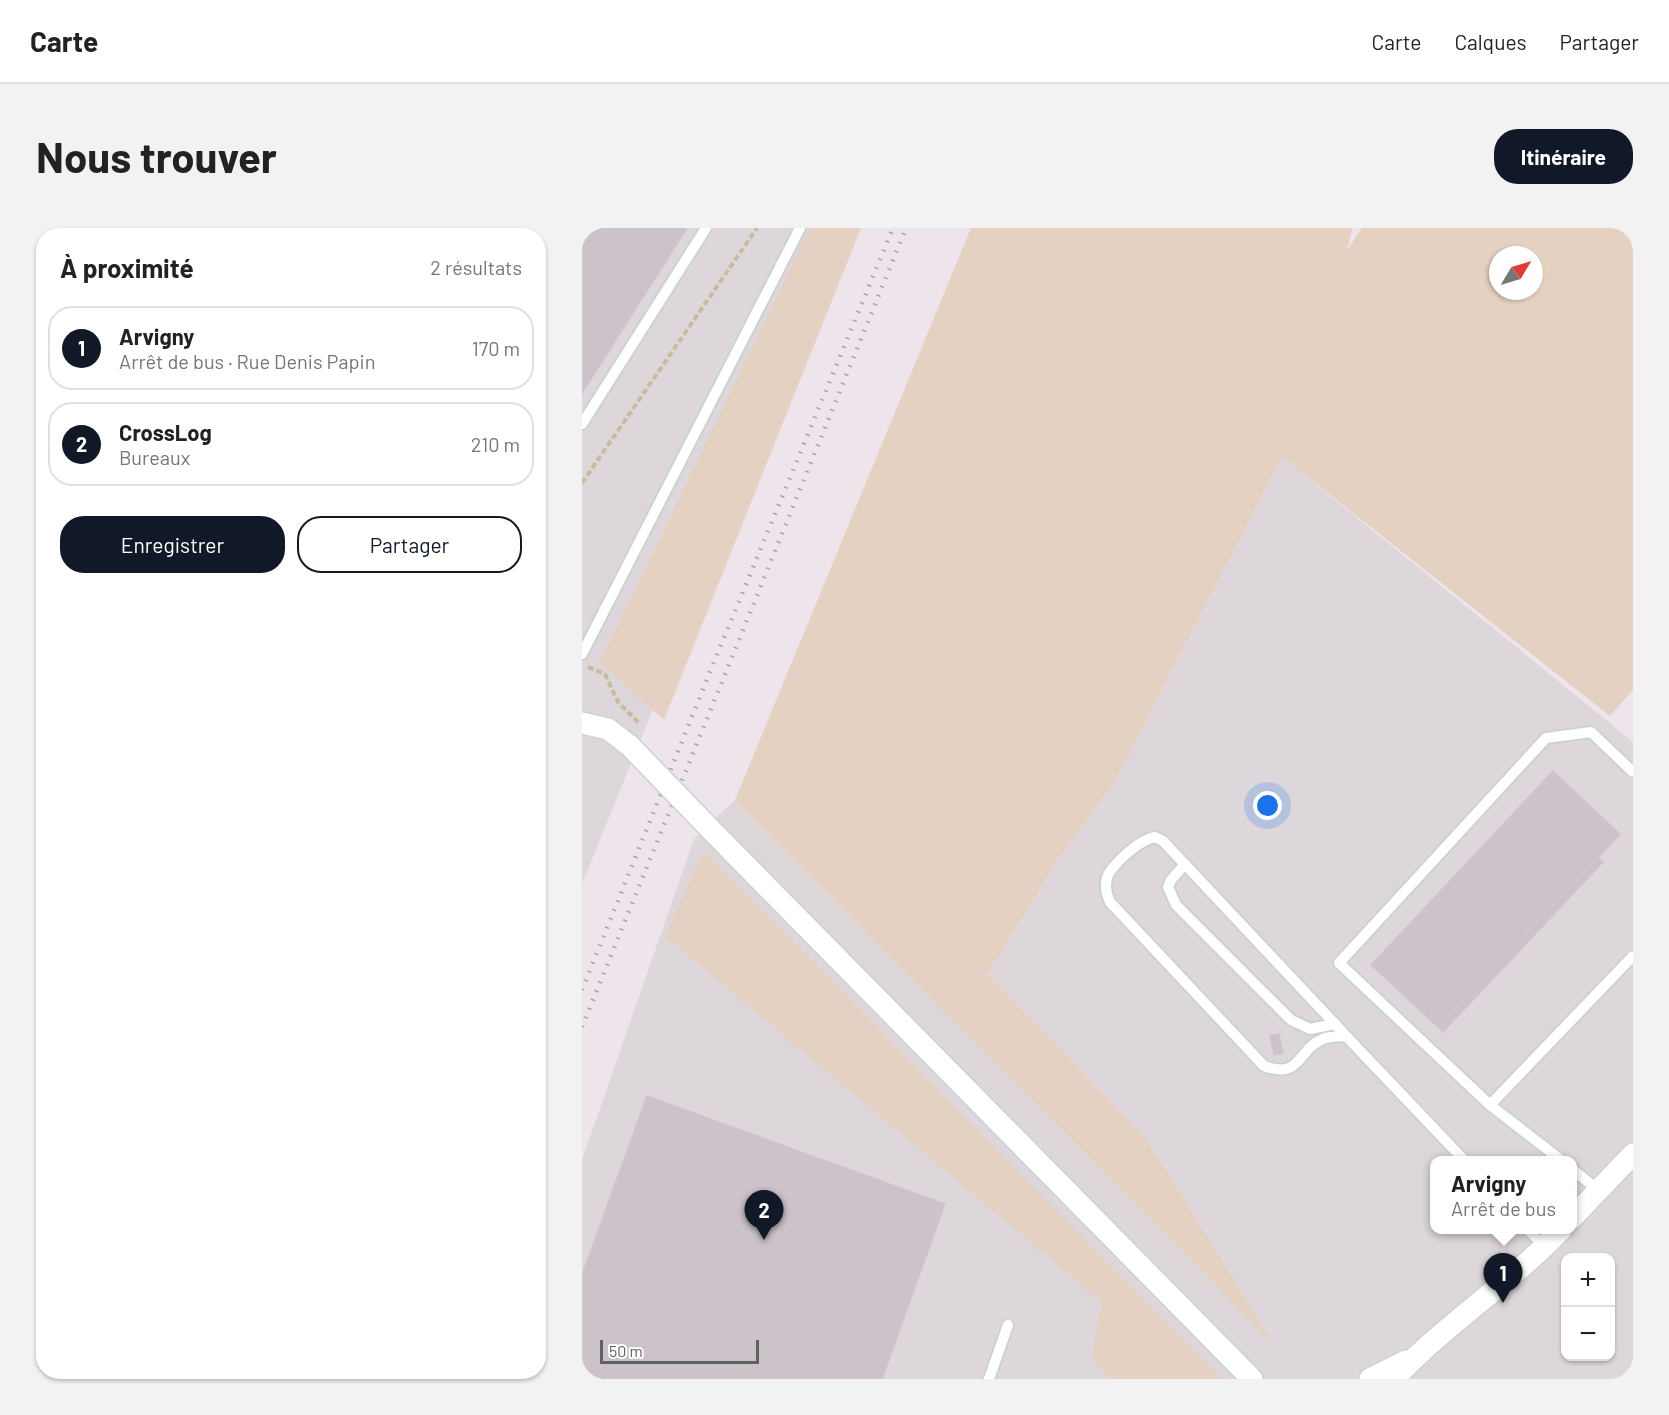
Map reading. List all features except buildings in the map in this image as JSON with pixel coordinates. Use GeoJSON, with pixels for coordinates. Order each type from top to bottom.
{"type":"FeatureCollection","features":[{"type":"Feature","properties":{"kind":"street"},"geometry":{"type":"LineString","coordinates":[[582,723],[608,729],[630,746],[1253,1379]]}},
{"type":"Feature","properties":{"kind":"street"},"geometry":{"type":"LineString","coordinates":[[1577,1213],[1633,1154]]}},
{"type":"Feature","properties":{"kind":"street"},"geometry":{"type":"LineString","coordinates":[[1394,1379],[1417,1355],[1557,1234]]}},
{"type":"Feature","properties":{"kind":"street"},"geometry":{"type":"LineString","coordinates":[[1370,1379],[1417,1355]]}},
{"type":"Feature","properties":{"kind":"lane"},"geometry":{"type":"LineString","coordinates":[[582,424],[706,228]]}},
{"type":"Feature","properties":{"kind":"lane"},"geometry":{"type":"LineString","coordinates":[[582,654],[800,228]]}},
{"type":"Feature","properties":{"kind":"lane"},"geometry":{"type":"LineString","coordinates":[[1555,1156],[1490,1105],[1340,963],[1546,738],[1591,732],[1633,772]]}},
{"type":"Feature","properties":{"kind":"lane"},"geometry":{"type":"LineString","coordinates":[[1346,1036],[1324,1038],[1288,1069],[1277,1070],[1264,1066],[1110,902],[1106,885],[1108,874],[1142,841],[1155,837],[1163,842],[1459,1156]]}},
{"type":"Feature","properties":{"kind":"lane"},"geometry":{"type":"LineString","coordinates":[[1185,864],[1171,879],[1168,887],[1176,905],[1291,1020],[1310,1029],[1335,1024]]}},
{"type":"Feature","properties":{"kind":"lane"},"geometry":{"type":"LineString","coordinates":[[1490,1105],[1633,956]]}},
{"type":"Feature","properties":{"kind":"lane"},"geometry":{"type":"LineString","coordinates":[[1577,1173],[1598,1190]]}},
{"type":"Feature","properties":{"kind":"lane"},"geometry":{"type":"LineString","coordinates":[[1532,1234],[1544,1246]]}},
{"type":"Feature","properties":{"kind":"lane"},"geometry":{"type":"LineString","coordinates":[[989,1379],[1008,1325]]}},
{"type":"Feature","properties":{"kind":"path"},"geometry":{"type":"LineString","coordinates":[[582,483],[757,228]]}},
{"type":"Feature","properties":{"kind":"path"},"geometry":{"type":"LineString","coordinates":[[582,665],[605,674],[618,702],[639,723]]}},
{"type":"Feature","properties":{"kind":"shaded area"},"geometry":{"type":"Polygon","coordinates":[[[582,228],[848,228],[582,884],[582,228]]]}},
{"type":"Feature","properties":{"kind":"shaded area"},"geometry":{"type":"Polygon","coordinates":[[[810,228],[861,228],[664,720],[600,662],[810,228]]]}},
{"type":"Feature","properties":{"kind":"shaded area"},"geometry":{"type":"Polygon","coordinates":[[[971,228],[1353,228],[1346,252],[1362,228],[1633,228],[1633,690],[1610,716],[1282,457],[1115,782],[1058,859],[988,974],[1147,1139],[1274,1345],[735,800],[971,228]]]}},
{"type":"Feature","properties":{"kind":"shaded area"},"geometry":{"type":"Polygon","coordinates":[[[1282,457],[1633,742],[1633,1379],[582,1379],[582,1160],[694,839],[735,800],[1272,1343],[1147,1139],[988,974],[1058,859],[1115,782],[1282,457]]]}},
{"type":"Feature","properties":{"kind":"shaded area"},"geometry":{"type":"Polygon","coordinates":[[[704,851],[1222,1379],[1112,1379],[1091,1359],[1102,1302],[665,936],[704,851]]]}},
{"type":"Feature","properties":{"kind":"railway"},"geometry":{"type":"LineString","coordinates":[[582,990],[893,228]]}},
{"type":"Feature","properties":{"kind":"railway"},"geometry":{"type":"LineString","coordinates":[[582,1027],[906,228]]}},
{"type":"Feature","properties":{"kind":"place","name":"CrossLog"},"geometry":{"type":"Point","coordinates":[764,1240]}},
{"type":"Feature","properties":{"kind":"place","name":"Arvigny"},"geometry":{"type":"Point","coordinates":[1503,1303]}}]}
